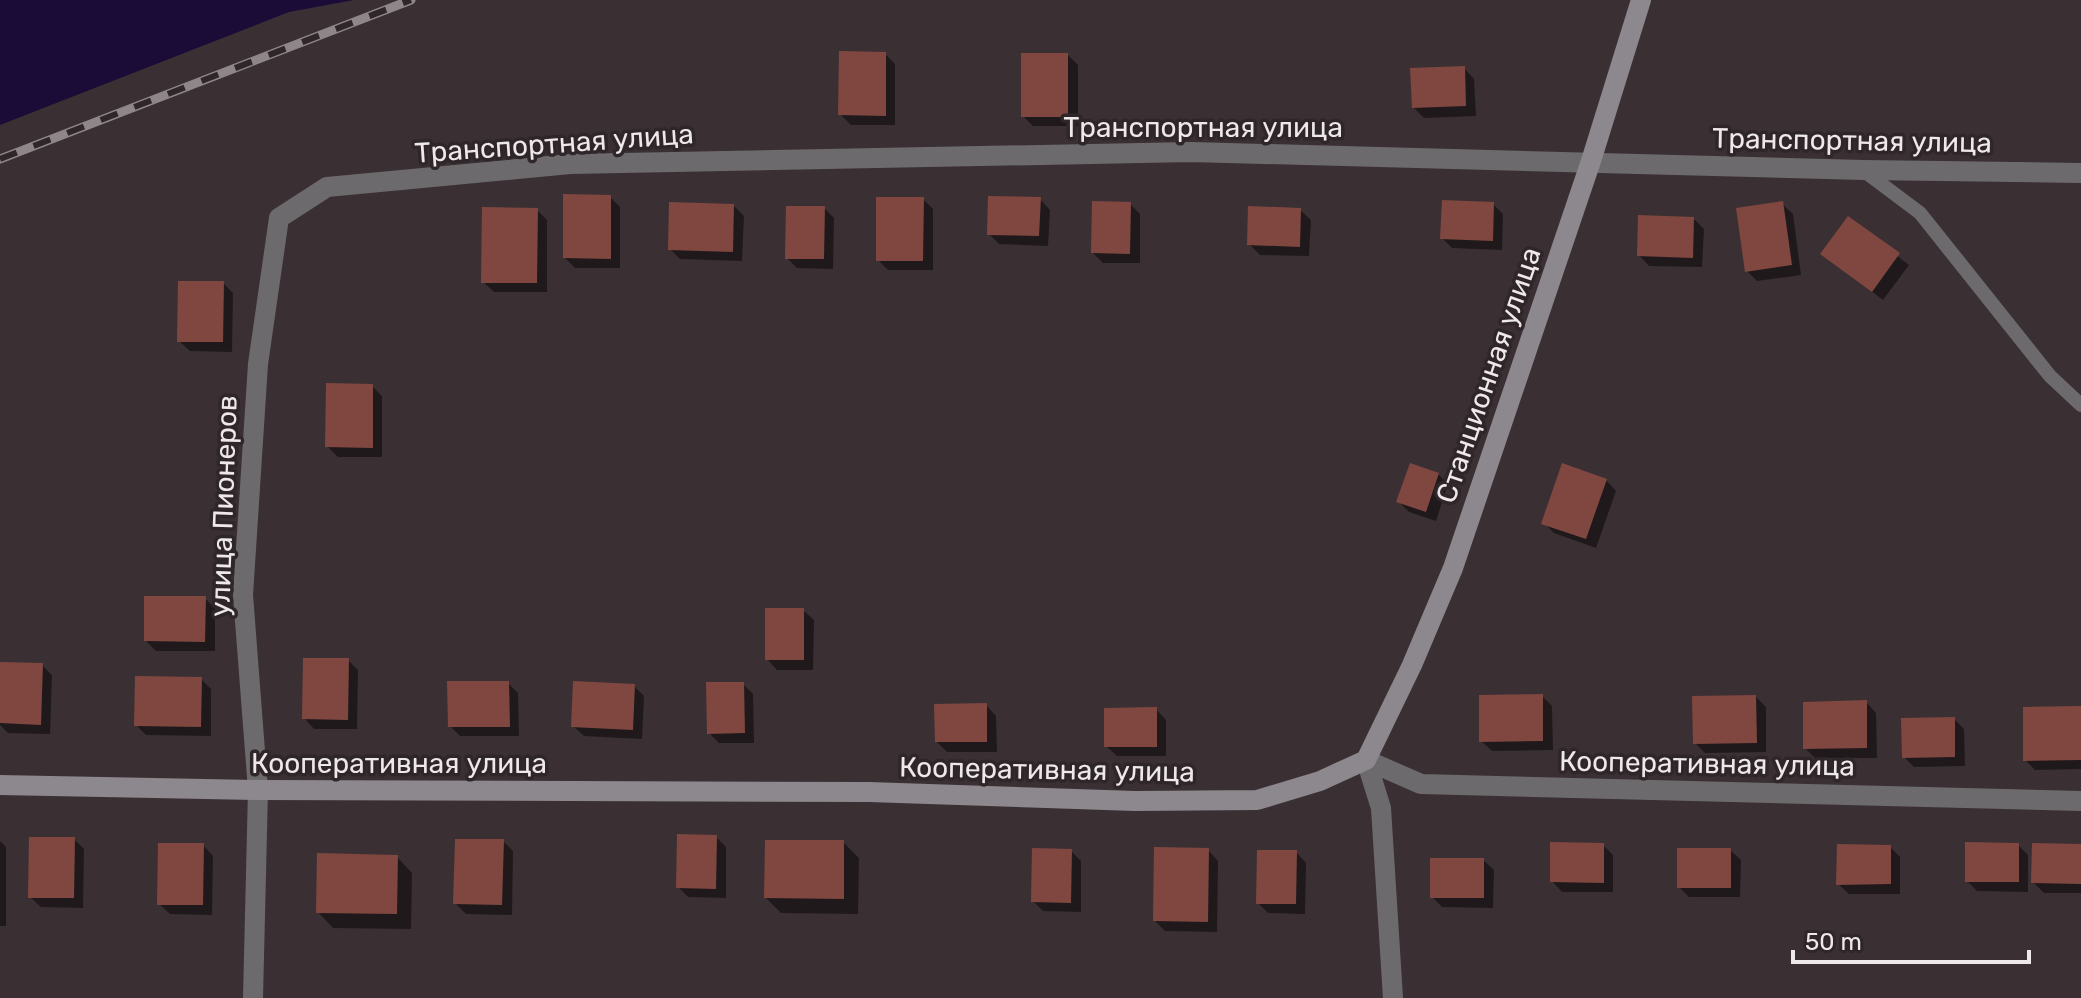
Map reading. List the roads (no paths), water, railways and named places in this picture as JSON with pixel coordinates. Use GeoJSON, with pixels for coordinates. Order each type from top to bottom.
{"type":"FeatureCollection","features":[{"type":"Feature","properties":{"kind":"main road","name":"Станционная улица"},"geometry":{"type":"LineString","coordinates":[[1366,760],[1412,665],[1453,568],[1591,161],[1641,0]]}},
{"type":"Feature","properties":{"kind":"main road","name":"Кооперативная улица"},"geometry":{"type":"LineString","coordinates":[[0,785],[258,790],[869,792],[1135,801],[1257,800],[1320,781],[1366,760]]}},
{"type":"Feature","properties":{"kind":"street","name":"Транспортная улица"},"geometry":{"type":"LineString","coordinates":[[327,187],[570,164],[1191,152],[2081,173]]}},
{"type":"Feature","properties":{"kind":"street","name":"улица Пионеров"},"geometry":{"type":"LineString","coordinates":[[253,998],[258,790],[243,595],[258,364],[279,218],[327,187]]}},
{"type":"Feature","properties":{"kind":"street","name":"Кооперативная улица"},"geometry":{"type":"LineString","coordinates":[[1366,760],[1421,784],[2081,801]]}},
{"type":"Feature","properties":{"kind":"street"},"geometry":{"type":"LineString","coordinates":[[1366,760],[1381,808],[1393,998]]}},
{"type":"Feature","properties":{"kind":"lane"},"geometry":{"type":"LineString","coordinates":[[1864,170],[1920,213],[2050,376],[2081,405]]}},
{"type":"Feature","properties":{"kind":"railway"},"geometry":{"type":"LineString","coordinates":[[0,159],[411,0]]}}]}
